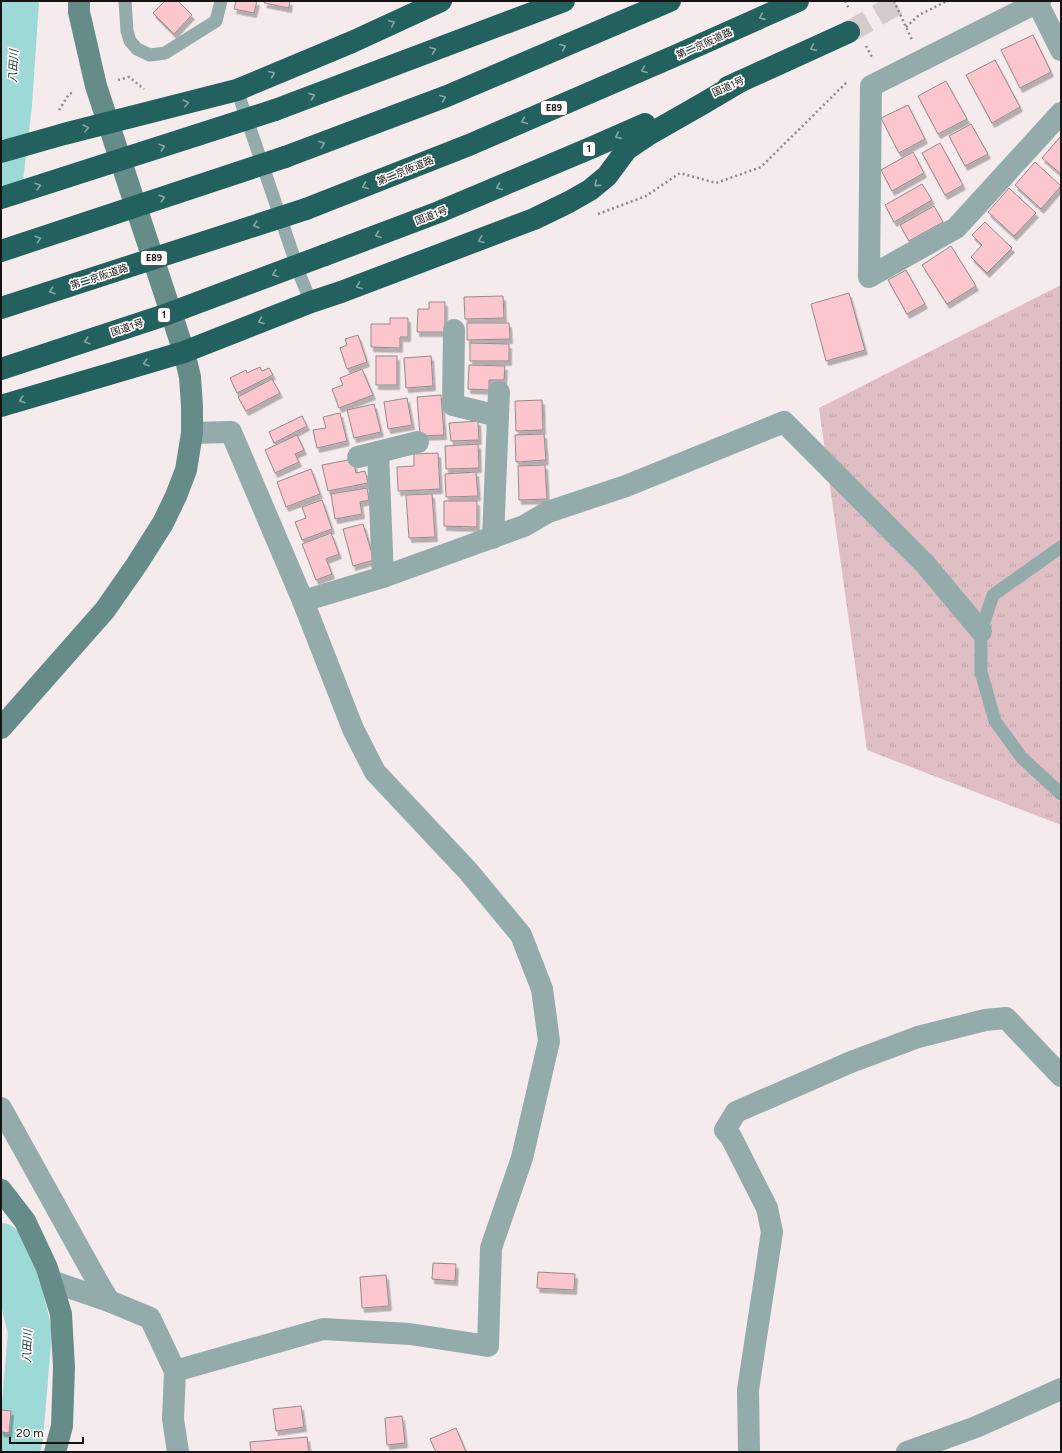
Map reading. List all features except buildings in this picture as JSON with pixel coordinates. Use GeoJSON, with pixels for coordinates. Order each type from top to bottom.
{"type":"FeatureCollection","features":[{"type":"Feature","properties":{"kind":"highway"},"geometry":{"type":"LineString","coordinates":[[1,152],[60,125],[108,123],[237,90],[352,42],[441,1]]}},
{"type":"Feature","properties":{"kind":"highway"},"geometry":{"type":"LineString","coordinates":[[1,198],[275,110],[564,1]]}},
{"type":"Feature","properties":{"kind":"highway"},"geometry":{"type":"LineString","coordinates":[[1,251],[285,157],[447,96],[670,1]]}},
{"type":"Feature","properties":{"kind":"highway","name":"第二京阪道路"},"geometry":{"type":"LineString","coordinates":[[1,308],[306,209],[476,142],[678,55],[798,1]]}},
{"type":"Feature","properties":{"kind":"highway","name":"国道1号"},"geometry":{"type":"LineString","coordinates":[[1,369],[162,316],[439,212],[593,147],[849,32]]}},
{"type":"Feature","properties":{"kind":"highway"},"geometry":{"type":"LineString","coordinates":[[1,406],[184,352],[311,302],[534,219],[590,190],[607,176],[626,149],[741,81]]}},
{"type":"Feature","properties":{"kind":"street"},"geometry":{"type":"LineString","coordinates":[[1,728],[105,610],[137,564],[163,523],[176,496],[186,470],[192,433],[190,377],[184,352],[96,86],[79,1]]}},
{"type":"Feature","properties":{"kind":"street"},"geometry":{"type":"LineString","coordinates":[[1061,50],[1038,2],[871,86],[869,277],[956,228],[1061,113]]}},
{"type":"Feature","properties":{"kind":"street"},"geometry":{"type":"LineString","coordinates":[[454,330],[453,406],[498,416]]}},
{"type":"Feature","properties":{"kind":"street"},"geometry":{"type":"LineString","coordinates":[[493,538],[500,392]]}},
{"type":"Feature","properties":{"kind":"street"},"geometry":{"type":"LineString","coordinates":[[303,601],[383,577],[493,538],[524,526],[548,512],[626,486],[784,422],[925,564],[981,631]]}},
{"type":"Feature","properties":{"kind":"street"},"geometry":{"type":"LineString","coordinates":[[175,1371],[323,1329],[410,1334],[488,1346],[491,1248],[522,1158],[549,1041],[542,989],[521,935],[468,871],[375,772],[353,729],[303,601],[231,432],[192,433]]}},
{"type":"Feature","properties":{"kind":"street"},"geometry":{"type":"LineString","coordinates":[[383,577],[368,454],[418,442]]}},
{"type":"Feature","properties":{"kind":"street"},"geometry":{"type":"LineString","coordinates":[[749,1452],[748,1390],[772,1232],[767,1208],[731,1137],[725,1130],[736,1112],[851,1062],[918,1037],[985,1020],[1006,1018],[1061,1076]]}},
{"type":"Feature","properties":{"kind":"street"},"geometry":{"type":"LineString","coordinates":[[1,1108],[109,1300]]}},
{"type":"Feature","properties":{"kind":"street"},"geometry":{"type":"LineString","coordinates":[[1,1190],[25,1221],[47,1268],[61,1314],[64,1367],[62,1426],[55,1452]]}},
{"type":"Feature","properties":{"kind":"street"},"geometry":{"type":"LineString","coordinates":[[51,1281],[109,1300],[150,1318],[175,1371],[173,1419],[178,1452]]}},
{"type":"Feature","properties":{"kind":"street"},"geometry":{"type":"LineString","coordinates":[[907,1452],[976,1427],[1061,1390]]}},
{"type":"Feature","properties":{"kind":"lane"},"geometry":{"type":"LineString","coordinates":[[126,1],[127,31],[130,41],[137,49],[150,55],[165,53],[216,22],[221,1]]}},
{"type":"Feature","properties":{"kind":"lane"},"geometry":{"type":"LineString","coordinates":[[237,90],[301,278],[311,302]]}},
{"type":"Feature","properties":{"kind":"lane"},"geometry":{"type":"LineString","coordinates":[[1061,547],[993,595],[981,631],[981,672],[995,721],[1022,758],[1061,794]]}},
{"type":"Feature","properties":{"kind":"path"},"geometry":{"type":"LineString","coordinates":[[894,1],[921,60]]}},
{"type":"Feature","properties":{"kind":"path"},"geometry":{"type":"LineString","coordinates":[[906,27],[919,15],[947,1]]}},
{"type":"Feature","properties":{"kind":"path"},"geometry":{"type":"LineString","coordinates":[[60,125],[69,94],[129,77],[148,93]]}},
{"type":"Feature","properties":{"kind":"green space"},"geometry":{"type":"Polygon","coordinates":[[[1061,285],[1061,825],[867,750],[819,408],[1061,285]]]}},
{"type":"Feature","properties":{"kind":"waterway","name":"八田川"},"geometry":{"type":"LineString","coordinates":[[1,179],[10,105],[17,1]]}},
{"type":"Feature","properties":{"kind":"waterway","name":"八田川"},"geometry":{"type":"LineString","coordinates":[[1,1245],[15,1269],[30,1332],[21,1438],[18,1452]]}},
{"type":"Feature","properties":{"kind":"tunnel"},"geometry":{"type":"LineString","coordinates":[[849,32],[902,1]]}}]}
